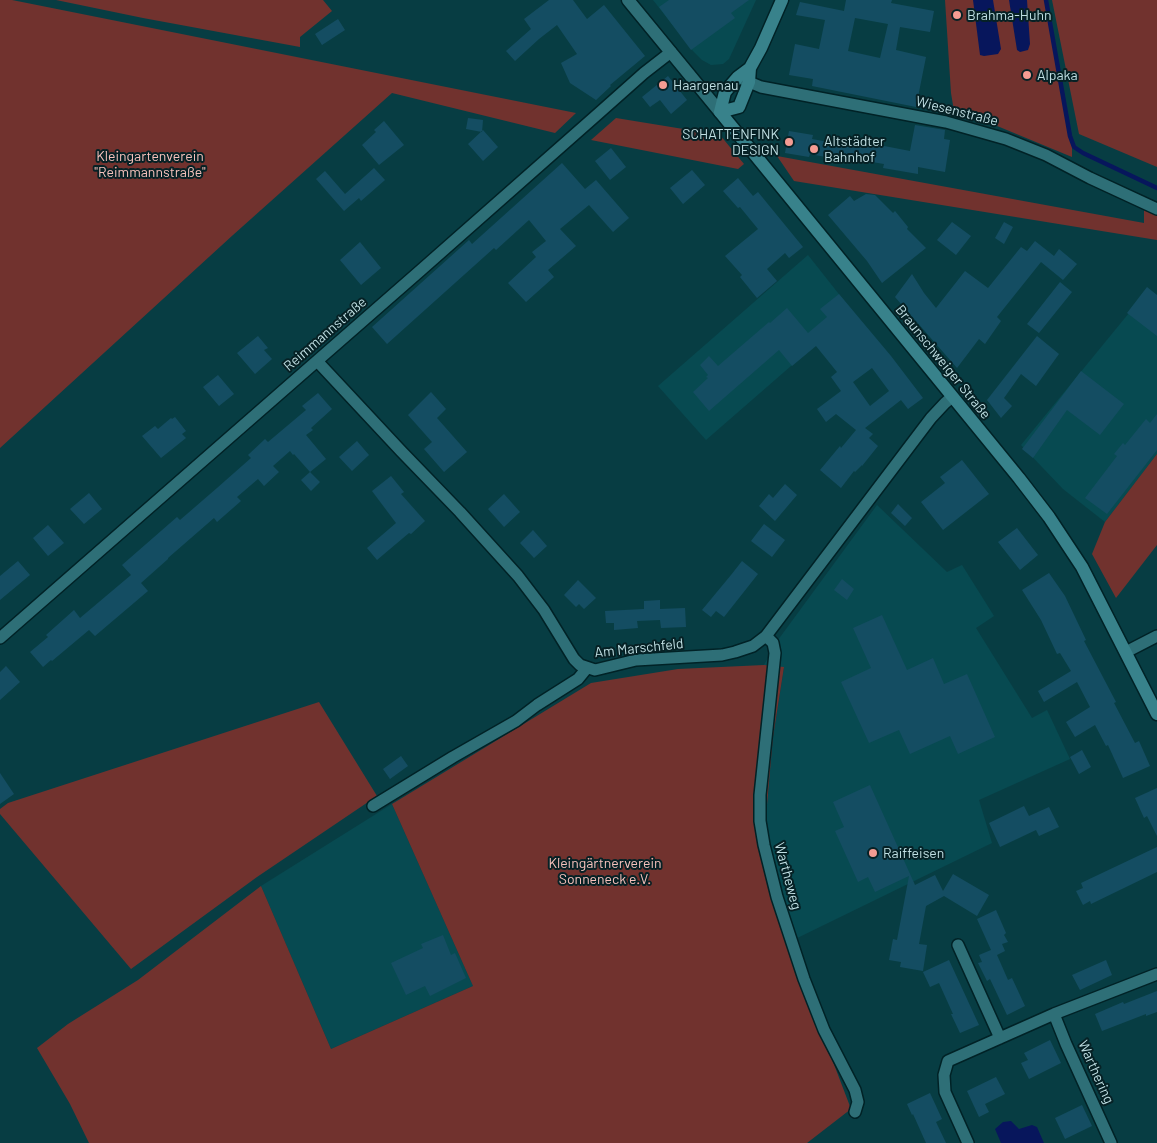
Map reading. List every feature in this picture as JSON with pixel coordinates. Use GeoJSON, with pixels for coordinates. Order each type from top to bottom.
{"type":"FeatureCollection","features":[{"type":"Feature","properties":{"kind":"main road"},"geometry":{"type":"LineString","coordinates":[[744,80],[725,92],[720,112],[740,107],[744,80],[761,48],[782,0]]}},
{"type":"Feature","properties":{"kind":"main road","name":"Braunschweiger Straße"},"geometry":{"type":"LineString","coordinates":[[720,112],[1019,478],[1062,535],[1082,567],[1157,714]]}},
{"type":"Feature","properties":{"kind":"street","name":"Braunschweiger Straße"},"geometry":{"type":"LineString","coordinates":[[628,0],[720,112]]}},
{"type":"Feature","properties":{"kind":"street","name":"Reimmannstraße"},"geometry":{"type":"LineString","coordinates":[[0,638],[671,52]]}},
{"type":"Feature","properties":{"kind":"street","name":"Wiesenstraße"},"geometry":{"type":"LineString","coordinates":[[744,80],[761,86],[946,122],[1006,139],[1046,155],[1157,209]]}},
{"type":"Feature","properties":{"kind":"street","name":"Am Marschfeld"},"geometry":{"type":"LineString","coordinates":[[317,361],[518,576],[544,610],[574,659],[580,665],[595,670],[636,660],[722,655],[753,646],[766,636],[931,418],[952,397]]}},
{"type":"Feature","properties":{"kind":"street","name":"Wartheweg"},"geometry":{"type":"LineString","coordinates":[[766,636],[773,643],[776,653],[760,795],[760,821],[764,846],[777,897],[804,979],[824,1030],[855,1090],[858,1102],[855,1112]]}},
{"type":"Feature","properties":{"kind":"street"},"geometry":{"type":"LineString","coordinates":[[1126,652],[1157,636]]}},
{"type":"Feature","properties":{"kind":"street"},"geometry":{"type":"LineString","coordinates":[[373,806],[452,757],[516,721],[537,705],[578,680],[587,668]]}},
{"type":"Feature","properties":{"kind":"street"},"geometry":{"type":"LineString","coordinates":[[958,945],[1000,1038]]}},
{"type":"Feature","properties":{"kind":"street"},"geometry":{"type":"LineString","coordinates":[[968,1143],[945,1092],[944,1075],[948,1061],[1054,1014],[1157,974]]}},
{"type":"Feature","properties":{"kind":"street","name":"Warthering"},"geometry":{"type":"LineString","coordinates":[[1054,1014],[1111,1143]]}},
{"type":"Feature","properties":{"kind":"shaded area"},"geometry":{"type":"Polygon","coordinates":[[[653,0],[756,0],[729,59],[723,64],[711,65],[702,60],[693,51],[653,0]]]}},
{"type":"Feature","properties":{"kind":"shaded area"},"geometry":{"type":"Polygon","coordinates":[[[973,0],[993,0],[1001,49],[998,54],[980,55],[973,0]]]}},
{"type":"Feature","properties":{"kind":"shaded area"},"geometry":{"type":"Polygon","coordinates":[[[1009,0],[1027,0],[1030,44],[1028,50],[1020,52],[1017,50],[1009,0]]]}},
{"type":"Feature","properties":{"kind":"shaded area"},"geometry":{"type":"Polygon","coordinates":[[[808,255],[853,312],[706,440],[658,386],[808,255]]]}},
{"type":"Feature","properties":{"kind":"shaded area"},"geometry":{"type":"Polygon","coordinates":[[[1147,291],[1157,298],[1157,454],[1105,522],[1063,489],[1021,445],[1147,291]]]}},
{"type":"Feature","properties":{"kind":"shaded area"},"geometry":{"type":"Polygon","coordinates":[[[877,505],[947,572],[962,565],[994,616],[976,628],[1032,718],[1047,710],[1070,759],[979,800],[992,843],[787,943],[782,928],[766,816],[773,737],[784,668],[764,665],[778,640],[877,505]]]}},
{"type":"Feature","properties":{"kind":"shaded area"},"geometry":{"type":"Polygon","coordinates":[[[392,804],[473,986],[331,1049],[261,886],[392,804]]]}},
{"type":"Feature","properties":{"kind":"shaded area"},"geometry":{"type":"Polygon","coordinates":[[[1011,1121],[1019,1129],[1032,1125],[1037,1127],[1044,1143],[1001,1143],[995,1129],[1003,1122],[1011,1121]]]}},
{"type":"Feature","properties":{"kind":"green space","name":"Kleingartenverein \"Reimmannstraße\""},"geometry":{"type":"Polygon","coordinates":[[[0,0],[12,0],[576,113],[555,133],[392,93],[0,448],[0,0]]]}},
{"type":"Feature","properties":{"kind":"green space"},"geometry":{"type":"Polygon","coordinates":[[[56,0],[323,0],[332,11],[300,37],[300,47],[56,0]]]}},
{"type":"Feature","properties":{"kind":"green space"},"geometry":{"type":"Polygon","coordinates":[[[945,0],[1045,0],[1072,146],[1072,157],[961,111],[955,111],[951,93],[945,0]]]}},
{"type":"Feature","properties":{"kind":"green space"},"geometry":{"type":"Polygon","coordinates":[[[1052,0],[1157,0],[1157,167],[1079,134],[1052,0]]]}},
{"type":"Feature","properties":{"kind":"green space"},"geometry":{"type":"Polygon","coordinates":[[[616,118],[720,135],[744,164],[738,169],[591,140],[616,118]]]}},
{"type":"Feature","properties":{"kind":"green space"},"geometry":{"type":"Polygon","coordinates":[[[777,156],[1144,223],[1144,210],[1157,215],[1157,240],[794,181],[777,156]]]}},
{"type":"Feature","properties":{"kind":"green space"},"geometry":{"type":"Polygon","coordinates":[[[1157,454],[1157,545],[1116,598],[1092,554],[1105,522],[1157,454]]]}},
{"type":"Feature","properties":{"kind":"green space","name":"Kleingärtnerverein Sonneneck e.V."},"geometry":{"type":"Polygon","coordinates":[[[764,665],[784,667],[773,737],[766,816],[782,928],[851,1109],[807,1143],[89,1143],[70,1104],[37,1048],[68,1024],[138,980],[261,886],[331,1049],[473,986],[392,804],[591,683],[678,669],[764,665]]]}},
{"type":"Feature","properties":{"kind":"green space"},"geometry":{"type":"Polygon","coordinates":[[[319,702],[377,796],[257,877],[131,969],[0,814],[0,809],[8,803],[319,702]]]}},
{"type":"Feature","properties":{"kind":"building"},"geometry":{"type":"Polygon","coordinates":[[[549,0],[573,0],[587,19],[604,5],[645,56],[610,85],[596,100],[570,83],[561,63],[577,54],[557,25],[515,61],[506,51],[531,29],[524,19],[549,0]]]}},
{"type":"Feature","properties":{"kind":"building"},"geometry":{"type":"Polygon","coordinates":[[[669,0],[749,0],[731,13],[735,18],[691,50],[659,7],[669,0]]]}},
{"type":"Feature","properties":{"kind":"building"},"geometry":{"type":"Polygon","coordinates":[[[846,0],[892,0],[891,3],[934,11],[930,32],[900,27],[896,50],[926,57],[916,107],[812,86],[813,79],[789,75],[795,44],[819,49],[825,20],[796,15],[800,2],[844,11],[846,0]],[[855,18],[848,51],[880,58],[888,24],[855,18]]]}},
{"type":"Feature","properties":{"kind":"building"},"geometry":{"type":"Polygon","coordinates":[[[338,19],[345,30],[322,45],[315,34],[338,19]]]}},
{"type":"Feature","properties":{"kind":"building"},"geometry":{"type":"Polygon","coordinates":[[[668,76],[687,100],[671,114],[660,100],[650,107],[642,97],[668,76]]]}},
{"type":"Feature","properties":{"kind":"building"},"geometry":{"type":"Polygon","coordinates":[[[468,118],[483,120],[482,132],[466,129],[468,118]]]}},
{"type":"Feature","properties":{"kind":"building"},"geometry":{"type":"Polygon","coordinates":[[[384,121],[404,145],[379,165],[362,145],[376,132],[374,130],[384,121]]]}},
{"type":"Feature","properties":{"kind":"building"},"geometry":{"type":"Polygon","coordinates":[[[915,125],[945,130],[944,139],[950,140],[945,172],[918,167],[918,174],[883,168],[884,164],[842,157],[841,160],[810,154],[809,157],[785,153],[789,131],[813,135],[812,139],[856,147],[857,138],[880,142],[879,145],[910,151],[915,125]]]}},
{"type":"Feature","properties":{"kind":"building"},"geometry":{"type":"Polygon","coordinates":[[[483,130],[498,147],[483,161],[468,144],[483,130]]]}},
{"type":"Feature","properties":{"kind":"building"},"geometry":{"type":"Polygon","coordinates":[[[611,148],[626,167],[610,180],[595,161],[611,148]]]}},
{"type":"Feature","properties":{"kind":"building"},"geometry":{"type":"Polygon","coordinates":[[[562,163],[585,189],[596,180],[629,218],[613,232],[589,205],[560,229],[576,246],[548,270],[554,277],[526,302],[508,283],[536,257],[532,252],[546,241],[529,220],[496,250],[494,248],[387,344],[372,327],[469,240],[472,244],[562,163]]]}},
{"type":"Feature","properties":{"kind":"building"},"geometry":{"type":"Polygon","coordinates":[[[374,168],[385,180],[361,201],[359,198],[344,211],[316,179],[325,171],[345,194],[374,168]]]}},
{"type":"Feature","properties":{"kind":"building"},"geometry":{"type":"Polygon","coordinates":[[[692,170],[705,185],[683,204],[670,188],[692,170]]]}},
{"type":"Feature","properties":{"kind":"building"},"geometry":{"type":"Polygon","coordinates":[[[738,178],[753,196],[758,192],[803,247],[789,258],[785,253],[767,269],[777,281],[757,298],[740,277],[742,275],[725,256],[758,229],[740,207],[738,208],[723,191],[738,178]]]}},
{"type":"Feature","properties":{"kind":"building"},"geometry":{"type":"Polygon","coordinates":[[[866,194],[875,195],[893,213],[895,211],[908,227],[907,229],[926,248],[882,283],[867,261],[828,215],[850,196],[854,201],[866,194]]]}},
{"type":"Feature","properties":{"kind":"building"},"geometry":{"type":"Polygon","coordinates":[[[952,222],[971,236],[956,255],[937,240],[952,222]]]}},
{"type":"Feature","properties":{"kind":"building"},"geometry":{"type":"Polygon","coordinates":[[[1004,222],[1013,227],[1004,244],[995,238],[1004,222]]]}},
{"type":"Feature","properties":{"kind":"building"},"geometry":{"type":"Polygon","coordinates":[[[1035,241],[1054,256],[1059,249],[1077,264],[1063,280],[1041,262],[997,317],[1001,321],[985,344],[979,339],[957,368],[895,297],[912,274],[936,308],[965,271],[988,288],[1021,247],[1027,251],[1035,241]]]}},
{"type":"Feature","properties":{"kind":"building"},"geometry":{"type":"Polygon","coordinates":[[[360,242],[381,268],[361,285],[340,260],[360,242]]]}},
{"type":"Feature","properties":{"kind":"building"},"geometry":{"type":"Polygon","coordinates":[[[1060,282],[1072,292],[1039,333],[1027,324],[1060,282]]]}},
{"type":"Feature","properties":{"kind":"building"},"geometry":{"type":"Polygon","coordinates":[[[1147,287],[1157,295],[1157,336],[1127,313],[1147,287]]]}},
{"type":"Feature","properties":{"kind":"building"},"geometry":{"type":"Polygon","coordinates":[[[839,294],[923,398],[908,409],[901,400],[865,428],[873,434],[869,438],[878,446],[841,488],[820,470],[856,430],[836,414],[826,422],[817,409],[841,391],[831,377],[837,372],[816,346],[792,366],[779,350],[709,411],[693,392],[708,378],[706,377],[708,375],[700,365],[709,356],[718,366],[787,308],[808,333],[827,317],[820,309],[839,294]],[[872,368],[853,382],[870,406],[889,391],[872,368]]]}},
{"type":"Feature","properties":{"kind":"building"},"geometry":{"type":"Polygon","coordinates":[[[258,336],[268,348],[264,350],[272,359],[255,374],[237,353],[258,336]]]}},
{"type":"Feature","properties":{"kind":"building"},"geometry":{"type":"Polygon","coordinates":[[[1037,336],[1059,354],[1036,386],[1021,374],[1004,398],[1012,406],[1001,418],[987,400],[1037,336]]]}},
{"type":"Feature","properties":{"kind":"building"},"geometry":{"type":"Polygon","coordinates":[[[1081,371],[1124,404],[1100,435],[1067,410],[1033,458],[1022,449],[1081,371]]]}},
{"type":"Feature","properties":{"kind":"building"},"geometry":{"type":"Polygon","coordinates":[[[218,375],[234,394],[219,406],[203,387],[218,375]]]}},
{"type":"Feature","properties":{"kind":"building"},"geometry":{"type":"Polygon","coordinates":[[[431,392],[446,409],[437,418],[467,452],[444,472],[424,449],[432,442],[408,415],[431,392]]]}},
{"type":"Feature","properties":{"kind":"building"},"geometry":{"type":"Polygon","coordinates":[[[318,393],[332,409],[306,435],[326,459],[310,472],[290,451],[273,466],[279,472],[264,486],[258,479],[237,497],[241,501],[217,522],[214,518],[141,583],[148,591],[95,636],[89,630],[43,667],[30,652],[48,637],[46,635],[74,610],[80,618],[131,575],[122,565],[177,517],[180,520],[217,488],[251,458],[248,455],[265,439],[268,442],[306,410],[302,406],[318,393]]]}},
{"type":"Feature","properties":{"kind":"building"},"geometry":{"type":"Polygon","coordinates":[[[1157,414],[1157,450],[1107,514],[1085,498],[1117,456],[1114,454],[1123,443],[1125,445],[1146,419],[1150,423],[1157,414]]]}},
{"type":"Feature","properties":{"kind":"building"},"geometry":{"type":"Polygon","coordinates":[[[175,417],[186,431],[182,434],[186,438],[161,458],[142,436],[155,426],[158,429],[175,417]]]}},
{"type":"Feature","properties":{"kind":"building"},"geometry":{"type":"Polygon","coordinates":[[[357,441],[369,455],[352,471],[339,457],[357,441]]]}},
{"type":"Feature","properties":{"kind":"building"},"geometry":{"type":"Polygon","coordinates":[[[962,460],[989,494],[943,530],[921,502],[945,483],[940,477],[962,460]]]}},
{"type":"Feature","properties":{"kind":"building"},"geometry":{"type":"Polygon","coordinates":[[[310,472],[320,482],[311,491],[301,480],[310,472]]]}},
{"type":"Feature","properties":{"kind":"building"},"geometry":{"type":"Polygon","coordinates":[[[391,476],[404,492],[401,494],[425,521],[377,560],[367,548],[396,523],[372,491],[391,476]]]}},
{"type":"Feature","properties":{"kind":"building"},"geometry":{"type":"Polygon","coordinates":[[[785,484],[797,495],[775,521],[759,506],[769,494],[773,498],[785,484]]]}},
{"type":"Feature","properties":{"kind":"building"},"geometry":{"type":"Polygon","coordinates":[[[89,493],[102,509],[84,524],[70,509],[89,493]]]}},
{"type":"Feature","properties":{"kind":"building"},"geometry":{"type":"Polygon","coordinates":[[[504,494],[520,512],[504,527],[488,509],[504,494]]]}},
{"type":"Feature","properties":{"kind":"building"},"geometry":{"type":"Polygon","coordinates":[[[898,504],[912,518],[905,526],[891,513],[898,504]]]}},
{"type":"Feature","properties":{"kind":"building"},"geometry":{"type":"Polygon","coordinates":[[[764,524],[785,540],[772,557],[751,541],[764,524]]]}},
{"type":"Feature","properties":{"kind":"building"},"geometry":{"type":"Polygon","coordinates":[[[48,525],[64,543],[48,556],[33,538],[48,525]]]}},
{"type":"Feature","properties":{"kind":"building"},"geometry":{"type":"Polygon","coordinates":[[[1017,528],[1038,555],[1020,570],[998,542],[1017,528]]]}},
{"type":"Feature","properties":{"kind":"building"},"geometry":{"type":"Polygon","coordinates":[[[533,530],[547,546],[534,558],[520,543],[533,530]]]}},
{"type":"Feature","properties":{"kind":"building"},"geometry":{"type":"Polygon","coordinates":[[[18,561],[30,575],[0,600],[0,576],[18,561]]]}},
{"type":"Feature","properties":{"kind":"building"},"geometry":{"type":"Polygon","coordinates":[[[742,561],[758,574],[724,617],[716,611],[711,617],[702,610],[742,561]]]}},
{"type":"Feature","properties":{"kind":"building"},"geometry":{"type":"Polygon","coordinates":[[[1049,573],[1065,596],[1086,640],[1084,641],[1116,702],[1114,703],[1135,743],[1139,741],[1150,766],[1123,778],[1108,745],[1106,746],[1095,725],[1075,737],[1066,722],[1090,707],[1077,682],[1044,702],[1038,691],[1071,671],[1060,653],[1057,654],[1041,620],[1022,590],[1049,573]]]}},
{"type":"Feature","properties":{"kind":"building"},"geometry":{"type":"Polygon","coordinates":[[[842,579],[854,589],[847,600],[834,590],[842,579]]]}},
{"type":"Feature","properties":{"kind":"building"},"geometry":{"type":"Polygon","coordinates":[[[578,580],[596,598],[584,609],[579,604],[576,607],[564,595],[578,580]]]}},
{"type":"Feature","properties":{"kind":"building"},"geometry":{"type":"Polygon","coordinates":[[[660,600],[660,609],[685,608],[686,627],[661,628],[660,620],[637,621],[638,628],[614,630],[614,623],[606,623],[605,611],[644,609],[644,601],[660,600]]]}},
{"type":"Feature","properties":{"kind":"building"},"geometry":{"type":"Polygon","coordinates":[[[882,615],[907,670],[933,658],[944,684],[967,674],[995,737],[958,754],[950,736],[910,754],[899,730],[869,743],[841,682],[871,668],[853,628],[882,615]]]}},
{"type":"Feature","properties":{"kind":"building"},"geometry":{"type":"Polygon","coordinates":[[[6,666],[20,682],[0,700],[0,672],[6,666]]]}},
{"type":"Feature","properties":{"kind":"building"},"geometry":{"type":"Polygon","coordinates":[[[1082,750],[1091,767],[1079,774],[1070,757],[1082,750]]]}},
{"type":"Feature","properties":{"kind":"building"},"geometry":{"type":"Polygon","coordinates":[[[401,756],[408,766],[390,779],[383,769],[401,756]]]}},
{"type":"Feature","properties":{"kind":"building"},"geometry":{"type":"Polygon","coordinates":[[[0,773],[14,794],[0,804],[0,773]]]}},
{"type":"Feature","properties":{"kind":"building"},"geometry":{"type":"Polygon","coordinates":[[[870,785],[915,885],[935,875],[943,891],[953,874],[989,895],[977,916],[944,896],[926,906],[919,944],[927,945],[923,971],[900,967],[901,962],[889,960],[893,939],[897,940],[909,876],[875,892],[868,877],[858,882],[835,831],[844,827],[833,802],[870,785]]]}},
{"type":"Feature","properties":{"kind":"building"},"geometry":{"type":"Polygon","coordinates":[[[1157,788],[1157,836],[1147,816],[1144,818],[1135,798],[1157,788]]]}},
{"type":"Feature","properties":{"kind":"building"},"geometry":{"type":"Polygon","coordinates":[[[1024,806],[1029,816],[1049,807],[1059,827],[1039,836],[1036,830],[1000,847],[989,823],[1024,806]]]}},
{"type":"Feature","properties":{"kind":"building"},"geometry":{"type":"Polygon","coordinates":[[[1157,847],[1157,872],[1091,904],[1090,901],[1083,905],[1076,891],[1083,888],[1081,883],[1157,847]]]}},
{"type":"Feature","properties":{"kind":"building"},"geometry":{"type":"Polygon","coordinates":[[[996,910],[1008,942],[1002,944],[1005,951],[997,955],[1008,980],[1012,978],[1025,1006],[1007,1015],[990,979],[987,981],[978,963],[982,962],[979,955],[991,950],[977,919],[996,910]]]}},
{"type":"Feature","properties":{"kind":"building"},"geometry":{"type":"Polygon","coordinates":[[[443,935],[451,955],[455,953],[466,978],[430,996],[425,986],[406,995],[391,963],[423,948],[421,944],[443,935]]]}},
{"type":"Feature","properties":{"kind":"building"},"geometry":{"type":"Polygon","coordinates":[[[949,960],[979,1025],[960,1033],[939,983],[930,987],[923,972],[949,960]]]}},
{"type":"Feature","properties":{"kind":"building"},"geometry":{"type":"Polygon","coordinates":[[[1106,960],[1112,975],[1080,990],[1072,975],[1106,960]]]}},
{"type":"Feature","properties":{"kind":"building"},"geometry":{"type":"Polygon","coordinates":[[[1157,991],[1157,1012],[1146,1016],[1146,1014],[1102,1031],[1095,1014],[1123,1002],[1124,1004],[1157,991]]]}},
{"type":"Feature","properties":{"kind":"building"},"geometry":{"type":"Polygon","coordinates":[[[1050,1040],[1061,1063],[1029,1079],[1021,1063],[1028,1060],[1024,1053],[1050,1040]]]}},
{"type":"Feature","properties":{"kind":"building"},"geometry":{"type":"Polygon","coordinates":[[[996,1077],[1005,1094],[985,1104],[989,1112],[979,1117],[967,1091],[996,1077]]]}},
{"type":"Feature","properties":{"kind":"building"},"geometry":{"type":"Polygon","coordinates":[[[930,1093],[942,1119],[936,1122],[946,1143],[926,1143],[907,1104],[930,1093]]]}},
{"type":"Feature","properties":{"kind":"building"},"geometry":{"type":"Polygon","coordinates":[[[1082,1105],[1092,1126],[1065,1139],[1055,1118],[1082,1105]]]}},
{"type":"Feature","properties":{"kind":"waterway"},"geometry":{"type":"LineString","coordinates":[[1046,0],[1070,136],[1074,147],[1157,188]]}},
{"type":"Feature","properties":{"kind":"place","name":"Brahma-Huhn"},"geometry":{"type":"Point","coordinates":[957,15]}},
{"type":"Feature","properties":{"kind":"place","name":"Alpaka"},"geometry":{"type":"Point","coordinates":[1027,75]}},
{"type":"Feature","properties":{"kind":"place","name":"Haargenau"},"geometry":{"type":"Point","coordinates":[663,85]}},
{"type":"Feature","properties":{"kind":"place","name":"SCHATTENFINK DESIGN"},"geometry":{"type":"Point","coordinates":[789,142]}},
{"type":"Feature","properties":{"kind":"place","name":"Altstädter Bahnhof"},"geometry":{"type":"Point","coordinates":[814,149]}},
{"type":"Feature","properties":{"kind":"place","name":"Raiffeisen"},"geometry":{"type":"Point","coordinates":[873,853]}}]}
